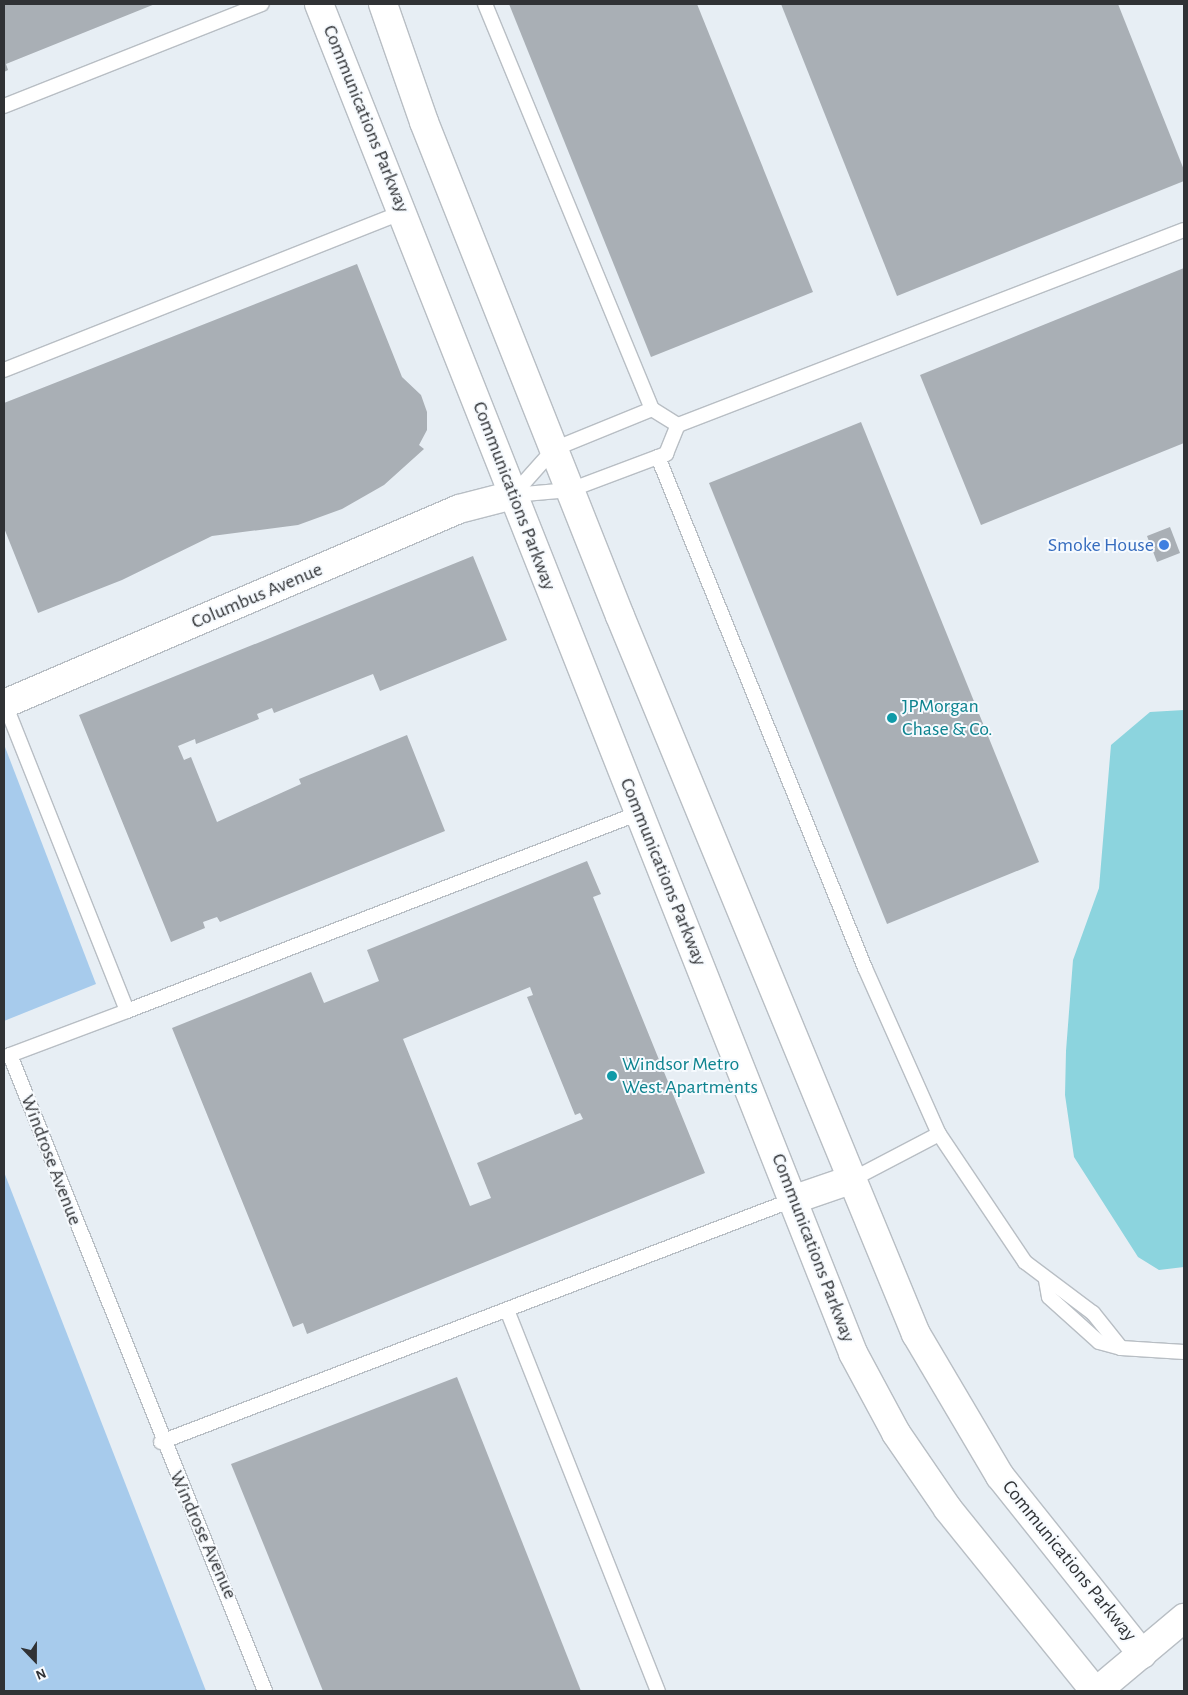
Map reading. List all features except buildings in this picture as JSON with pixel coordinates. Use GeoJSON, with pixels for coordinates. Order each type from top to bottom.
{"type":"FeatureCollection","features":[{"type":"Feature","properties":{"kind":"street","name":"Communications Parkway"},"geometry":{"type":"LineString","coordinates":[[319,4],[405,211],[512,495],[795,1199],[853,1353],[896,1433],[948,1509],[1096,1691]]}},
{"type":"Feature","properties":{"kind":"street","name":"Communications Parkway"},"geometry":{"type":"LineString","coordinates":[[383,4],[570,490],[916,1334],[955,1406],[1000,1476],[1142,1654]]}},
{"type":"Feature","properties":{"kind":"street","name":"Columbus Avenue"},"geometry":{"type":"LineString","coordinates":[[4,703],[459,509],[512,495]]}},
{"type":"Feature","properties":{"kind":"street"},"geometry":{"type":"LineString","coordinates":[[795,1199],[853,1179]]}},
{"type":"Feature","properties":{"kind":"street"},"geometry":{"type":"LineString","coordinates":[[1096,1691],[1184,1618]]}},
{"type":"Feature","properties":{"kind":"lane"},"geometry":{"type":"LineString","coordinates":[[4,106],[262,4]]}},
{"type":"Feature","properties":{"kind":"lane"},"geometry":{"type":"LineString","coordinates":[[485,4],[652,409],[678,425]]}},
{"type":"Feature","properties":{"kind":"lane"},"geometry":{"type":"LineString","coordinates":[[4,370],[405,211]]}},
{"type":"Feature","properties":{"kind":"lane"},"geometry":{"type":"LineString","coordinates":[[512,495],[570,490],[666,454],[678,425],[1184,230]]}},
{"type":"Feature","properties":{"kind":"lane"},"geometry":{"type":"LineString","coordinates":[[512,495],[554,449],[652,409]]}},
{"type":"Feature","properties":{"kind":"lane"},"geometry":{"type":"LineString","coordinates":[[658,457],[865,968],[939,1134],[1025,1262],[1046,1280],[1093,1313],[1121,1348]]}},
{"type":"Feature","properties":{"kind":"lane"},"geometry":{"type":"LineString","coordinates":[[4,703],[127,1011]]}},
{"type":"Feature","properties":{"kind":"lane","name":"Windrose Avenue"},"geometry":{"type":"LineString","coordinates":[[265,1691],[233,1604],[161,1442],[7,1056],[639,812]]}},
{"type":"Feature","properties":{"kind":"lane"},"geometry":{"type":"LineString","coordinates":[[853,1179],[939,1134]]}},
{"type":"Feature","properties":{"kind":"lane"},"geometry":{"type":"LineString","coordinates":[[161,1442],[795,1199]]}},
{"type":"Feature","properties":{"kind":"lane"},"geometry":{"type":"LineString","coordinates":[[1046,1280],[1049,1297],[1078,1327],[1121,1348],[1184,1352]]}},
{"type":"Feature","properties":{"kind":"lane"},"geometry":{"type":"LineString","coordinates":[[507,1310],[658,1691]]}},
{"type":"Feature","properties":{"kind":"shaded area"},"geometry":{"type":"Polygon","coordinates":[[[1184,710],[1184,1267],[1159,1270],[1138,1257],[1074,1157],[1065,1095],[1066,1051],[1073,960],[1099,888],[1111,745],[1150,712],[1184,710]]]}},
{"type":"Feature","properties":{"kind":"shaded area"},"geometry":{"type":"Polygon","coordinates":[[[4,748],[96,984],[4,1021],[4,748]]]}},
{"type":"Feature","properties":{"kind":"shaded area"},"geometry":{"type":"Polygon","coordinates":[[[4,1172],[206,1691],[4,1691],[4,1172]]]}},
{"type":"Feature","properties":{"kind":"place","name":"Smoke House"},"geometry":{"type":"Point","coordinates":[1164,545]}},
{"type":"Feature","properties":{"kind":"place","name":"JPMorgan Chase & Co."},"geometry":{"type":"Point","coordinates":[892,718]}},
{"type":"Feature","properties":{"kind":"place","name":"Windsor Metro West Apartments"},"geometry":{"type":"Point","coordinates":[612,1076]}}]}
